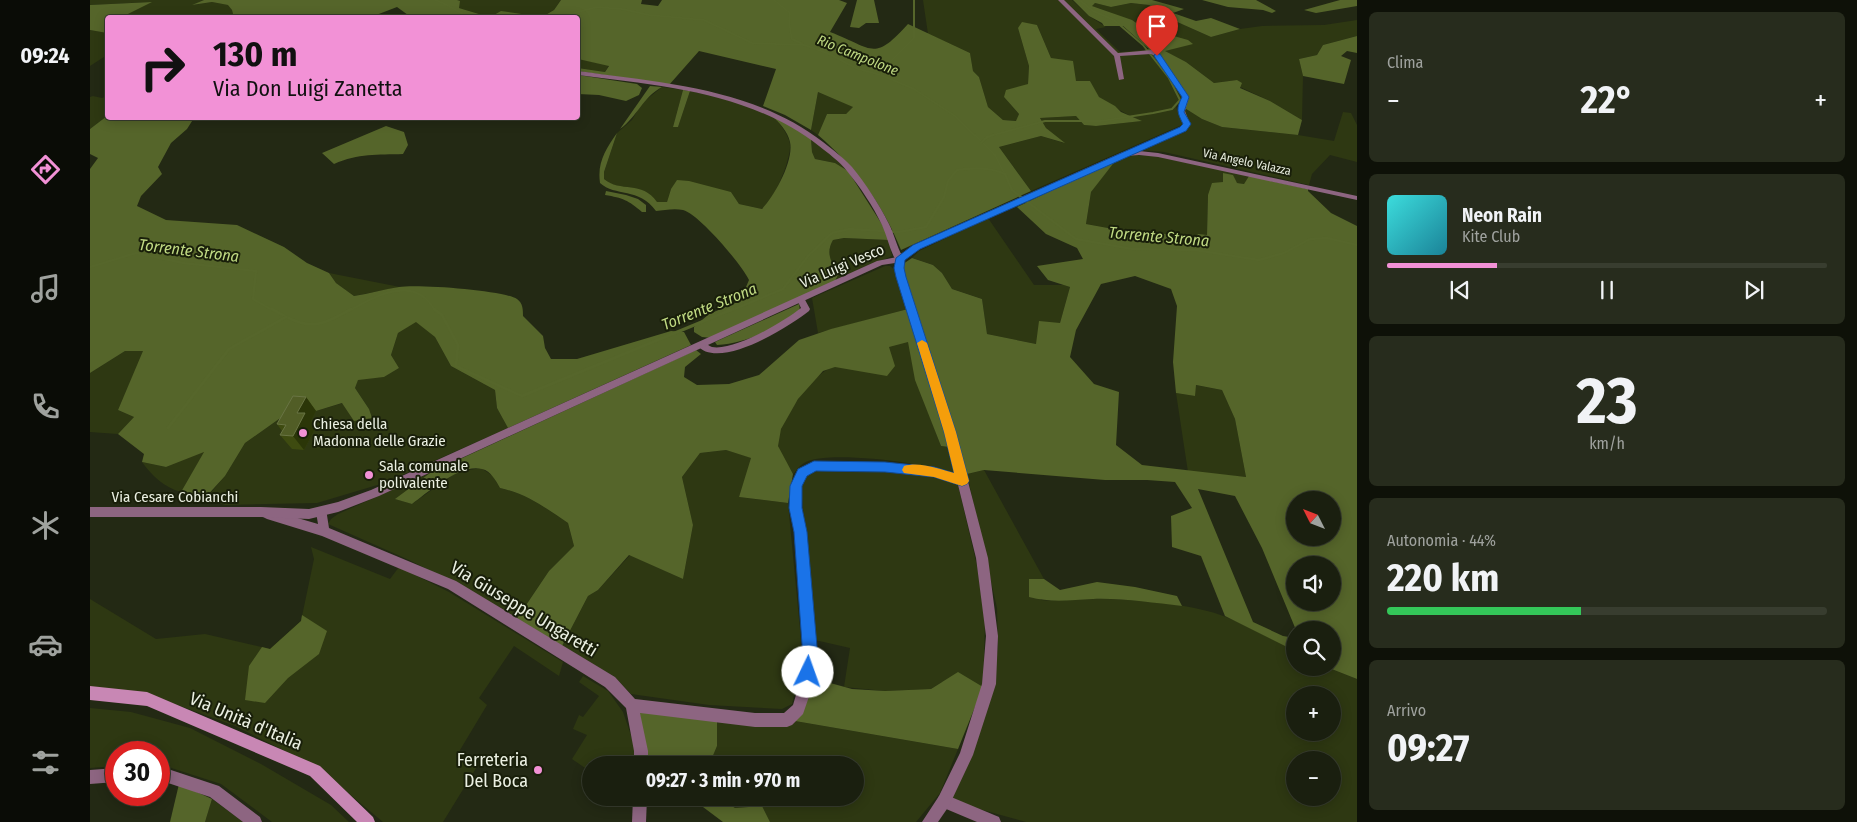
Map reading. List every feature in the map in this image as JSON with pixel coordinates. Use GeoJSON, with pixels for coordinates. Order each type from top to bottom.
{"type":"FeatureCollection","features":[{"type":"Feature","properties":{"kind":"main road","name":"Via Unità d'Italia"},"geometry":{"type":"LineString","coordinates":[[90,693],[147,699],[314,771],[368,822]]}},
{"type":"Feature","properties":{"kind":"street"},"geometry":{"type":"LineString","coordinates":[[1061,0],[1117,55],[1122,79]]}},
{"type":"Feature","properties":{"kind":"street","name":"Via Luigi Vesco"},"geometry":{"type":"LineString","coordinates":[[322,512],[375,493],[880,264],[900,258],[917,247],[1012,204],[1183,129],[1187,124],[1180,112],[1181,105],[1186,97],[1157,56],[1149,53],[1117,55]]}},
{"type":"Feature","properties":{"kind":"street"},"geometry":{"type":"LineString","coordinates":[[580,73],[696,90],[739,100],[782,117],[813,135],[850,169],[886,225],[895,253],[900,258],[899,268],[901,277],[950,432],[982,558],[992,636],[989,684],[966,755],[944,801],[929,822]]}},
{"type":"Feature","properties":{"kind":"street","name":"Via Angelo Valazza"},"geometry":{"type":"LineString","coordinates":[[1132,153],[1163,156],[1357,198]]}},
{"type":"Feature","properties":{"kind":"street"},"geometry":{"type":"LineString","coordinates":[[702,345],[709,350],[721,350],[753,340],[794,319],[806,309],[801,300]]}},
{"type":"Feature","properties":{"kind":"street"},"geometry":{"type":"LineString","coordinates":[[642,756],[632,705],[756,720],[787,720],[798,709],[806,685],[810,658],[800,532],[796,508],[796,486],[803,472],[814,466],[885,467],[934,472],[962,481]]}},
{"type":"Feature","properties":{"kind":"street","name":"Via Cesare Cobianchi"},"geometry":{"type":"LineString","coordinates":[[90,512],[261,512],[309,514],[322,512]]}},
{"type":"Feature","properties":{"kind":"street","name":"Via Cesare Cobianchi"},"geometry":{"type":"LineString","coordinates":[[261,512],[324,531]]}},
{"type":"Feature","properties":{"kind":"street"},"geometry":{"type":"LineString","coordinates":[[322,512],[324,531]]}},
{"type":"Feature","properties":{"kind":"street","name":"Via Giuseppe Ungaretti"},"geometry":{"type":"LineString","coordinates":[[324,531],[452,585],[610,682],[632,705]]}},
{"type":"Feature","properties":{"kind":"street"},"geometry":{"type":"LineString","coordinates":[[90,777],[105,776]]}},
{"type":"Feature","properties":{"kind":"street"},"geometry":{"type":"LineString","coordinates":[[170,777],[214,792],[255,822]]}},
{"type":"Feature","properties":{"kind":"street"},"geometry":{"type":"LineString","coordinates":[[944,801],[994,822]]}},
{"type":"Feature","properties":{"kind":"street"},"geometry":{"type":"LineString","coordinates":[[639,822],[640,806]]}},
{"type":"Feature","properties":{"kind":"green space"},"geometry":{"type":"Polygon","coordinates":[[[90,0],[204,0],[193,5],[212,2],[229,5],[233,15],[126,15],[151,2],[90,5],[90,0]]]}},
{"type":"Feature","properties":{"kind":"green space"},"geometry":{"type":"Polygon","coordinates":[[[204,0],[457,0],[460,1],[459,8],[479,14],[494,15],[408,15],[397,7],[376,15],[233,15],[228,5],[212,2],[192,5],[204,0]]]}},
{"type":"Feature","properties":{"kind":"green space"},"geometry":{"type":"Polygon","coordinates":[[[457,0],[561,0],[554,10],[545,15],[479,14],[459,8],[457,0]]]}},
{"type":"Feature","properties":{"kind":"green space"},"geometry":{"type":"Polygon","coordinates":[[[561,0],[642,0],[641,4],[658,6],[662,0],[839,0],[847,3],[830,32],[864,47],[872,49],[887,44],[908,24],[970,53],[973,71],[979,77],[988,107],[1003,120],[1016,121],[1019,114],[1004,97],[1006,90],[1028,84],[1029,66],[1018,28],[1022,22],[1037,25],[1051,58],[1073,61],[1076,81],[1090,81],[1099,97],[1115,106],[1121,112],[1142,121],[1096,126],[1084,125],[1076,116],[1040,118],[1046,128],[1065,143],[1041,136],[999,147],[1031,191],[901,250],[886,217],[867,187],[844,160],[818,135],[827,114],[846,114],[853,107],[818,92],[811,130],[785,115],[763,106],[776,69],[699,51],[669,85],[580,71],[580,68],[605,72],[609,66],[580,59],[580,15],[545,15],[554,10],[561,0]]]}},
{"type":"Feature","properties":{"kind":"green space"},"geometry":{"type":"Polygon","coordinates":[[[857,0],[874,0],[879,23],[866,23],[859,28],[850,27],[857,0]]]}},
{"type":"Feature","properties":{"kind":"green space"},"geometry":{"type":"Polygon","coordinates":[[[923,0],[1072,0],[1089,16],[1106,27],[1096,29],[1120,52],[1144,50],[1153,53],[1179,90],[1182,97],[1176,107],[1184,124],[1031,191],[999,147],[1041,136],[1064,143],[1046,128],[1040,118],[1076,116],[1084,125],[1096,126],[1141,121],[1101,99],[1090,81],[1076,81],[1051,58],[1037,25],[1018,28],[1029,66],[1028,84],[1004,97],[1019,114],[1017,121],[1003,120],[988,107],[979,77],[973,71],[970,53],[928,34],[923,0]]]}},
{"type":"Feature","properties":{"kind":"green space"},"geometry":{"type":"Polygon","coordinates":[[[1073,0],[1152,0],[1184,9],[1173,13],[1196,21],[1211,18],[1240,29],[1211,37],[1175,21],[1149,5],[1131,3],[1111,7],[1095,3],[1092,6],[1132,20],[1142,27],[1188,40],[1193,44],[1165,51],[1186,62],[1214,83],[1237,80],[1242,83],[1240,88],[1270,101],[1302,120],[1298,135],[1222,127],[1202,119],[1183,107],[1188,96],[1159,55],[1144,50],[1149,49],[1123,26],[1104,26],[1089,16],[1073,0]]]}},
{"type":"Feature","properties":{"kind":"green space"},"geometry":{"type":"Polygon","coordinates":[[[1202,0],[1256,0],[1276,11],[1272,13],[1263,10],[1228,7],[1202,0]]]}},
{"type":"Feature","properties":{"kind":"green space"},"geometry":{"type":"Polygon","coordinates":[[[1340,0],[1357,0],[1357,6],[1316,13],[1304,10],[1340,0]]]}},
{"type":"Feature","properties":{"kind":"green space"},"geometry":{"type":"Polygon","coordinates":[[[152,2],[126,15],[105,15],[105,33],[90,30],[90,5],[152,2]]]}},
{"type":"Feature","properties":{"kind":"green space"},"geometry":{"type":"Polygon","coordinates":[[[1095,3],[1111,7],[1131,3],[1149,5],[1175,21],[1211,37],[1240,29],[1262,26],[1324,25],[1357,20],[1357,36],[1323,45],[1317,55],[1299,59],[1303,76],[1302,120],[1270,101],[1240,87],[1237,80],[1214,83],[1186,62],[1164,51],[1159,33],[1091,6],[1095,3]]]}},
{"type":"Feature","properties":{"kind":"green space"},"geometry":{"type":"Polygon","coordinates":[[[501,11],[528,15],[494,15],[501,11]]]}},
{"type":"Feature","properties":{"kind":"green space"},"geometry":{"type":"Polygon","coordinates":[[[90,30],[105,32],[105,56],[90,66],[90,30]]]}},
{"type":"Feature","properties":{"kind":"green space"},"geometry":{"type":"Polygon","coordinates":[[[1357,36],[1357,53],[1347,51],[1341,56],[1351,60],[1344,84],[1303,76],[1299,59],[1317,55],[1323,45],[1357,36]]]}},
{"type":"Feature","properties":{"kind":"green space"},"geometry":{"type":"Polygon","coordinates":[[[580,59],[609,65],[605,72],[580,68],[580,59]]]}},
{"type":"Feature","properties":{"kind":"green space"},"geometry":{"type":"Polygon","coordinates":[[[580,75],[637,84],[642,88],[639,95],[626,101],[599,95],[580,94],[580,75]]]}},
{"type":"Feature","properties":{"kind":"green space"},"geometry":{"type":"Polygon","coordinates":[[[650,86],[662,87],[650,96],[620,129],[650,86]]]}},
{"type":"Feature","properties":{"kind":"green space"},"geometry":{"type":"Polygon","coordinates":[[[662,87],[683,90],[673,127],[678,127],[690,91],[757,109],[778,122],[789,140],[789,153],[779,184],[762,209],[739,204],[731,192],[671,189],[667,202],[657,202],[609,183],[604,179],[604,172],[617,133],[632,120],[641,104],[662,87]]]}},
{"type":"Feature","properties":{"kind":"green space"},"geometry":{"type":"Polygon","coordinates":[[[683,90],[690,91],[678,127],[673,127],[683,90]]]}},
{"type":"Feature","properties":{"kind":"green space"},"geometry":{"type":"Polygon","coordinates":[[[818,92],[854,107],[846,114],[827,114],[818,135],[811,130],[818,92]]]}},
{"type":"Feature","properties":{"kind":"green space"},"geometry":{"type":"Polygon","coordinates":[[[90,97],[105,97],[105,118],[90,129],[90,97]]]}},
{"type":"Feature","properties":{"kind":"green space"},"geometry":{"type":"Polygon","coordinates":[[[1183,107],[1202,119],[1222,127],[1334,141],[1343,112],[1351,113],[1357,125],[1357,162],[1330,155],[1312,174],[1309,185],[1164,152],[1141,150],[1185,132],[1190,126],[1183,107]]]}},
{"type":"Feature","properties":{"kind":"green space"},"geometry":{"type":"Polygon","coordinates":[[[772,116],[778,117],[811,139],[812,152],[815,159],[835,163],[848,171],[883,226],[889,240],[844,238],[833,240],[829,254],[838,275],[835,281],[712,338],[702,337],[694,332],[694,327],[709,314],[740,301],[749,280],[745,273],[709,230],[690,214],[677,209],[656,211],[642,198],[613,190],[600,183],[601,162],[617,133],[604,172],[604,179],[610,183],[645,191],[657,202],[667,202],[671,189],[677,180],[689,181],[731,192],[739,204],[762,209],[782,177],[789,159],[790,150],[790,142],[787,135],[772,116]]]}},
{"type":"Feature","properties":{"kind":"green space"},"geometry":{"type":"Polygon","coordinates":[[[105,118],[105,120],[193,120],[187,129],[171,143],[158,167],[162,174],[141,196],[137,206],[166,220],[237,225],[284,247],[307,263],[329,273],[336,283],[354,296],[409,286],[459,288],[509,296],[520,302],[523,316],[543,336],[545,348],[551,359],[577,359],[671,331],[684,332],[691,345],[508,428],[497,408],[495,390],[451,366],[435,337],[416,322],[398,333],[391,355],[399,368],[384,377],[358,380],[355,388],[369,409],[372,418],[354,421],[342,403],[316,411],[304,411],[279,419],[245,443],[225,476],[204,499],[181,492],[204,452],[166,467],[142,462],[144,454],[118,434],[134,417],[118,410],[143,351],[125,351],[90,373],[90,169],[98,158],[90,154],[90,129],[105,118]]]}},
{"type":"Feature","properties":{"kind":"green space"},"geometry":{"type":"Polygon","coordinates":[[[386,126],[404,132],[408,145],[403,154],[360,156],[334,164],[322,153],[386,126]]]}},
{"type":"Feature","properties":{"kind":"green space"},"geometry":{"type":"Polygon","coordinates":[[[811,139],[828,151],[848,171],[835,163],[815,159],[812,152],[811,139]]]}},
{"type":"Feature","properties":{"kind":"green space"},"geometry":{"type":"Polygon","coordinates":[[[1136,155],[1154,156],[1249,176],[1244,184],[1237,183],[1223,174],[1223,182],[1208,195],[1207,236],[1193,241],[1161,233],[1119,230],[1086,224],[1091,192],[1097,183],[1116,160],[1136,155]]]}},
{"type":"Feature","properties":{"kind":"green space"},"geometry":{"type":"Polygon","coordinates":[[[1116,160],[1091,192],[1086,224],[1119,230],[1161,233],[1193,241],[1198,234],[1207,235],[1208,195],[1212,183],[1223,182],[1223,173],[1233,175],[1237,183],[1244,184],[1249,176],[1308,189],[1331,213],[1357,226],[1357,679],[1341,673],[1341,621],[1292,621],[1288,611],[1341,611],[1341,556],[1286,556],[1286,606],[1262,548],[1235,496],[1198,489],[1253,622],[1286,636],[1286,646],[1225,616],[1201,556],[1172,547],[1171,516],[1192,508],[1175,482],[1105,480],[984,470],[967,474],[904,275],[903,264],[912,258],[933,265],[942,273],[952,289],[982,299],[987,334],[1036,344],[1039,321],[1060,323],[1070,287],[1048,280],[1037,266],[1083,259],[1077,248],[1046,234],[1017,207],[1116,160]],[[1135,276],[1101,284],[1076,330],[1070,357],[1094,384],[1119,392],[1116,445],[1142,465],[1246,477],[1235,419],[1222,390],[1196,385],[1195,396],[1176,393],[1173,362],[1177,306],[1171,289],[1135,276]]]}},
{"type":"Feature","properties":{"kind":"green space"},"geometry":{"type":"Polygon","coordinates":[[[606,191],[638,199],[646,205],[646,212],[642,212],[625,200],[605,195],[606,191]]]}},
{"type":"Feature","properties":{"kind":"green space"},"geometry":{"type":"Polygon","coordinates":[[[988,218],[1034,285],[1064,285],[1070,287],[1060,323],[1036,344],[987,334],[982,299],[952,289],[942,273],[933,265],[912,258],[919,251],[988,218]]]}},
{"type":"Feature","properties":{"kind":"green space"},"geometry":{"type":"Polygon","coordinates":[[[844,238],[889,240],[892,256],[835,281],[838,275],[829,254],[833,240],[844,238]]]}},
{"type":"Feature","properties":{"kind":"green space"},"geometry":{"type":"Polygon","coordinates":[[[885,266],[890,266],[895,270],[908,309],[818,333],[812,298],[885,266]]]}},
{"type":"Feature","properties":{"kind":"green space"},"geometry":{"type":"Polygon","coordinates":[[[329,273],[400,287],[354,296],[336,283],[329,273]]]}},
{"type":"Feature","properties":{"kind":"green space"},"geometry":{"type":"Polygon","coordinates":[[[799,304],[800,311],[781,324],[760,334],[728,344],[717,345],[715,342],[799,304]]]}},
{"type":"Feature","properties":{"kind":"green space"},"geometry":{"type":"Polygon","coordinates":[[[908,309],[949,447],[941,446],[915,380],[908,342],[889,347],[895,366],[887,376],[835,367],[823,371],[798,399],[781,429],[778,446],[793,474],[788,503],[739,497],[751,458],[726,450],[700,453],[682,477],[693,525],[683,579],[629,555],[598,590],[588,596],[561,648],[516,620],[549,571],[574,546],[568,523],[528,498],[500,488],[491,474],[482,469],[474,468],[455,474],[412,504],[395,499],[430,473],[696,350],[701,354],[685,367],[684,377],[697,385],[729,384],[759,375],[799,340],[831,329],[908,309]]]}},
{"type":"Feature","properties":{"kind":"green space"},"geometry":{"type":"Polygon","coordinates":[[[416,321],[435,337],[451,366],[495,390],[497,408],[508,428],[384,483],[317,503],[225,505],[205,499],[225,476],[245,443],[279,419],[304,411],[316,411],[343,403],[369,409],[355,388],[358,379],[384,377],[399,368],[391,355],[398,333],[416,321]]]}},
{"type":"Feature","properties":{"kind":"green space"},"geometry":{"type":"Polygon","coordinates":[[[909,341],[916,380],[941,446],[949,447],[955,473],[902,462],[834,457],[816,459],[804,463],[793,474],[779,449],[779,437],[789,413],[807,388],[826,370],[834,367],[852,368],[887,375],[889,346],[909,341]]]}},
{"type":"Feature","properties":{"kind":"green space"},"geometry":{"type":"Polygon","coordinates":[[[125,351],[144,351],[118,410],[134,417],[118,434],[90,432],[90,373],[125,351]]]}},
{"type":"Feature","properties":{"kind":"green space"},"geometry":{"type":"Polygon","coordinates":[[[1195,385],[1222,390],[1235,419],[1246,477],[1188,472],[1176,393],[1195,396],[1195,385]]]}},
{"type":"Feature","properties":{"kind":"green space"},"geometry":{"type":"Polygon","coordinates":[[[726,450],[752,458],[739,497],[788,503],[801,640],[800,670],[792,704],[782,709],[709,705],[631,694],[614,676],[561,648],[588,596],[598,590],[630,555],[683,579],[693,525],[682,477],[700,453],[726,450]]]}},
{"type":"Feature","properties":{"kind":"green space"},"geometry":{"type":"Polygon","coordinates":[[[205,451],[181,492],[159,481],[142,462],[166,467],[205,451]]]}},
{"type":"Feature","properties":{"kind":"green space"},"geometry":{"type":"Polygon","coordinates":[[[481,468],[493,476],[500,488],[528,498],[568,523],[574,546],[549,571],[516,620],[475,593],[409,560],[328,524],[338,514],[430,473],[396,499],[412,504],[457,472],[481,468]]]}},
{"type":"Feature","properties":{"kind":"green space"},"geometry":{"type":"Polygon","coordinates":[[[859,470],[922,475],[958,485],[977,566],[985,622],[983,687],[942,682],[931,689],[885,691],[844,687],[850,648],[815,640],[801,488],[807,475],[817,471],[859,470]]]}},
{"type":"Feature","properties":{"kind":"green space"},"geometry":{"type":"Polygon","coordinates":[[[984,470],[1044,579],[1029,579],[1041,600],[1108,599],[1143,601],[1180,605],[1213,612],[1286,646],[1286,676],[1341,676],[1341,673],[1357,679],[1357,822],[1026,822],[950,801],[994,679],[998,646],[997,608],[967,474],[984,470]]]}},
{"type":"Feature","properties":{"kind":"green space"},"geometry":{"type":"Polygon","coordinates":[[[311,547],[390,579],[399,567],[449,592],[563,662],[559,676],[514,646],[479,698],[487,705],[457,755],[478,765],[443,822],[383,822],[317,767],[235,726],[153,696],[90,688],[90,599],[156,639],[205,634],[270,649],[301,621],[314,559],[311,547]]]}},
{"type":"Feature","properties":{"kind":"green space"},"geometry":{"type":"Polygon","coordinates":[[[1029,579],[1044,579],[1060,590],[1097,582],[1135,587],[1177,596],[1182,606],[1115,599],[1061,601],[1037,599],[1029,597],[1029,579]]]}},
{"type":"Feature","properties":{"kind":"green space"},"geometry":{"type":"Polygon","coordinates":[[[302,615],[327,631],[319,654],[288,678],[265,703],[245,700],[249,666],[262,647],[270,649],[301,621],[302,615]]]}},
{"type":"Feature","properties":{"kind":"green space"},"geometry":{"type":"Polygon","coordinates":[[[958,672],[983,687],[958,749],[795,721],[812,678],[852,689],[885,691],[931,689],[958,672]]]}},
{"type":"Feature","properties":{"kind":"green space"},"geometry":{"type":"Polygon","coordinates":[[[583,676],[608,691],[623,712],[635,747],[634,756],[582,756],[582,766],[572,759],[587,735],[573,729],[579,715],[583,717],[599,696],[579,682],[583,676]]]}},
{"type":"Feature","properties":{"kind":"green space"},"geometry":{"type":"Polygon","coordinates":[[[90,708],[131,712],[190,728],[261,764],[331,805],[349,822],[272,822],[221,784],[170,768],[170,741],[105,741],[105,767],[90,768],[90,708]]]}},
{"type":"Feature","properties":{"kind":"green space"},"geometry":{"type":"Polygon","coordinates":[[[639,709],[717,721],[717,746],[713,756],[647,756],[639,709]]]}},
{"type":"Feature","properties":{"kind":"green space"},"geometry":{"type":"Polygon","coordinates":[[[717,721],[795,721],[958,749],[940,793],[916,822],[770,822],[762,806],[864,806],[864,756],[713,756],[717,746],[717,721]]]}},
{"type":"Feature","properties":{"kind":"green space"},"geometry":{"type":"Polygon","coordinates":[[[179,784],[212,799],[205,822],[170,822],[179,784]]]}},
{"type":"Feature","properties":{"kind":"green space"},"geometry":{"type":"Polygon","coordinates":[[[212,799],[243,822],[205,822],[212,799]]]}},
{"type":"Feature","properties":{"kind":"green space"},"geometry":{"type":"Polygon","coordinates":[[[702,806],[732,806],[735,808],[762,806],[770,822],[723,822],[702,806]]]}},
{"type":"Feature","properties":{"kind":"green space"},"geometry":{"type":"Polygon","coordinates":[[[732,806],[762,806],[735,808],[732,806]]]}},
{"type":"Feature","properties":{"kind":"building"},"geometry":{"type":"Polygon","coordinates":[[[293,396],[306,397],[297,413],[305,413],[293,436],[280,435],[286,425],[277,424],[293,396]]]}},
{"type":"Feature","properties":{"kind":"waterway","name":"Rio Campolone"},"geometry":{"type":"LineString","coordinates":[[435,0],[466,15]]}},
{"type":"Feature","properties":{"kind":"waterway"},"geometry":{"type":"LineString","coordinates":[[774,0],[790,13],[789,23],[792,39],[803,44]]}},
{"type":"Feature","properties":{"kind":"waterway"},"geometry":{"type":"LineString","coordinates":[[881,75],[885,67],[914,38],[914,0]]}},
{"type":"Feature","properties":{"kind":"waterway"},"geometry":{"type":"LineString","coordinates":[[990,136],[1045,121],[1101,121],[1153,113],[1172,109],[1180,100],[1169,78],[1143,45],[1114,20],[1093,11],[1081,1]]}},
{"type":"Feature","properties":{"kind":"waterway","name":"Rio Campolone"},"geometry":{"type":"LineString","coordinates":[[566,15],[597,7],[622,9],[649,15],[704,20],[752,43],[804,45],[827,53],[858,69],[881,75]]}},
{"type":"Feature","properties":{"kind":"waterway","name":"Rio Campolone"},"geometry":{"type":"LineString","coordinates":[[881,75],[914,89],[955,116],[975,136]]}},
{"type":"Feature","properties":{"kind":"waterway","name":"Rio Campolone"},"geometry":{"type":"LineString","coordinates":[[975,135],[982,142]]}},
{"type":"Feature","properties":{"kind":"waterway"},"geometry":{"type":"LineString","coordinates":[[982,142],[987,137],[994,135]]}},
{"type":"Feature","properties":{"kind":"waterway","name":"Rio Campolone"},"geometry":{"type":"LineString","coordinates":[[982,142],[995,155],[1004,173]]}},
{"type":"Feature","properties":{"kind":"waterway","name":"Torrente Strona"},"geometry":{"type":"LineString","coordinates":[[730,311],[783,289],[808,256],[832,233],[849,229],[899,232],[926,227],[944,197],[948,181],[957,170],[963,169],[987,169],[1005,174],[1012,190],[1076,239],[1132,249],[1195,250],[1259,260],[1284,253],[1310,239],[1327,238],[1357,245]]}},
{"type":"Feature","properties":{"kind":"waterway","name":"Torrente Strona"},"geometry":{"type":"LineString","coordinates":[[90,267],[136,253],[183,263],[256,271],[253,299],[274,311]]}},
{"type":"Feature","properties":{"kind":"waterway","name":"Torrente Strona"},"geometry":{"type":"LineString","coordinates":[[349,311],[371,299],[395,291],[417,293],[427,300],[435,311]]}},
{"type":"Feature","properties":{"kind":"waterway","name":"Torrente Strona"},"geometry":{"type":"LineString","coordinates":[[272,309],[294,320],[311,324],[328,321],[351,309]]}},
{"type":"Feature","properties":{"kind":"waterway","name":"Torrente Strona"},"geometry":{"type":"LineString","coordinates":[[434,309],[442,315],[458,345],[456,366],[522,396],[733,309]]}},
{"type":"Feature","properties":{"kind":"waterway"},"geometry":{"type":"LineString","coordinates":[[168,428],[229,349],[286,317]]}},
{"type":"Feature","properties":{"kind":"slow traffic"},"geometry":{"type":"LineString","coordinates":[[908,470],[934,472],[962,481],[950,432],[922,343]]}},
{"type":"Feature","properties":{"kind":"place","name":"Chiesa della Madonna delle Grazie"},"geometry":{"type":"Point","coordinates":[303,433]}},
{"type":"Feature","properties":{"kind":"place","name":"Sala comunale polivalente"},"geometry":{"type":"Point","coordinates":[369,475]}},
{"type":"Feature","properties":{"kind":"place","name":"Ferreteria Del Boca"},"geometry":{"type":"Point","coordinates":[538,770]}},
{"type":"Feature","properties":{"kind":"route"},"geometry":{"type":"LineString","coordinates":[[808,672],[810,658],[808,623],[796,508],[796,486],[803,472],[814,466],[885,467],[934,472],[962,481],[950,432],[901,277],[899,268],[900,258],[917,247],[1183,129],[1187,124],[1180,112],[1180,108],[1186,97],[1157,56]]}}]}
